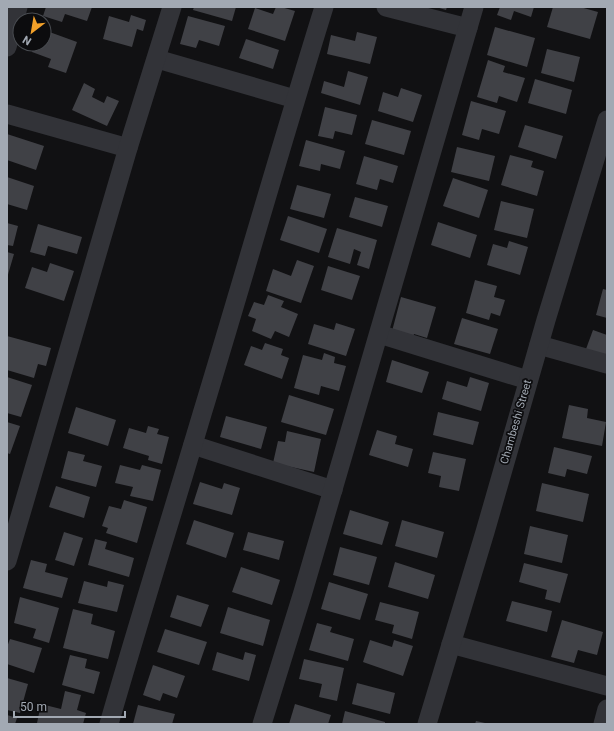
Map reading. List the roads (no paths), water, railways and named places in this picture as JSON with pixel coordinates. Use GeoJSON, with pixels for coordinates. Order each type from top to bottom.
{"type":"FeatureCollection","features":[{"type":"Feature","properties":{"kind":"street"},"geometry":{"type":"LineString","coordinates":[[7,47],[18,7]]}},
{"type":"Feature","properties":{"kind":"street"},"geometry":{"type":"LineString","coordinates":[[7,561],[128,148],[172,7]]}},
{"type":"Feature","properties":{"kind":"street"},"geometry":{"type":"LineString","coordinates":[[109,724],[295,99],[324,7]]}},
{"type":"Feature","properties":{"kind":"street"},"geometry":{"type":"LineString","coordinates":[[386,7],[468,28]]}},
{"type":"Feature","properties":{"kind":"street"},"geometry":{"type":"LineString","coordinates":[[262,724],[333,490],[474,7]]}},
{"type":"Feature","properties":{"kind":"street"},"geometry":{"type":"LineString","coordinates":[[157,59],[295,99]]}},
{"type":"Feature","properties":{"kind":"street"},"geometry":{"type":"LineString","coordinates":[[7,114],[128,148]]}},
{"type":"Feature","properties":{"kind":"street","name":"Chambeshi Street"},"geometry":{"type":"LineString","coordinates":[[427,724],[485,532],[528,380],[607,120]]}},
{"type":"Feature","properties":{"kind":"street"},"geometry":{"type":"LineString","coordinates":[[379,334],[528,380]]}},
{"type":"Feature","properties":{"kind":"street"},"geometry":{"type":"LineString","coordinates":[[539,345],[607,364]]}},
{"type":"Feature","properties":{"kind":"street"},"geometry":{"type":"LineString","coordinates":[[193,445],[333,490]]}},
{"type":"Feature","properties":{"kind":"street"},"geometry":{"type":"LineString","coordinates":[[451,644],[607,686]]}},
{"type":"Feature","properties":{"kind":"street"},"geometry":{"type":"LineString","coordinates":[[603,724],[607,709]]}}]}
